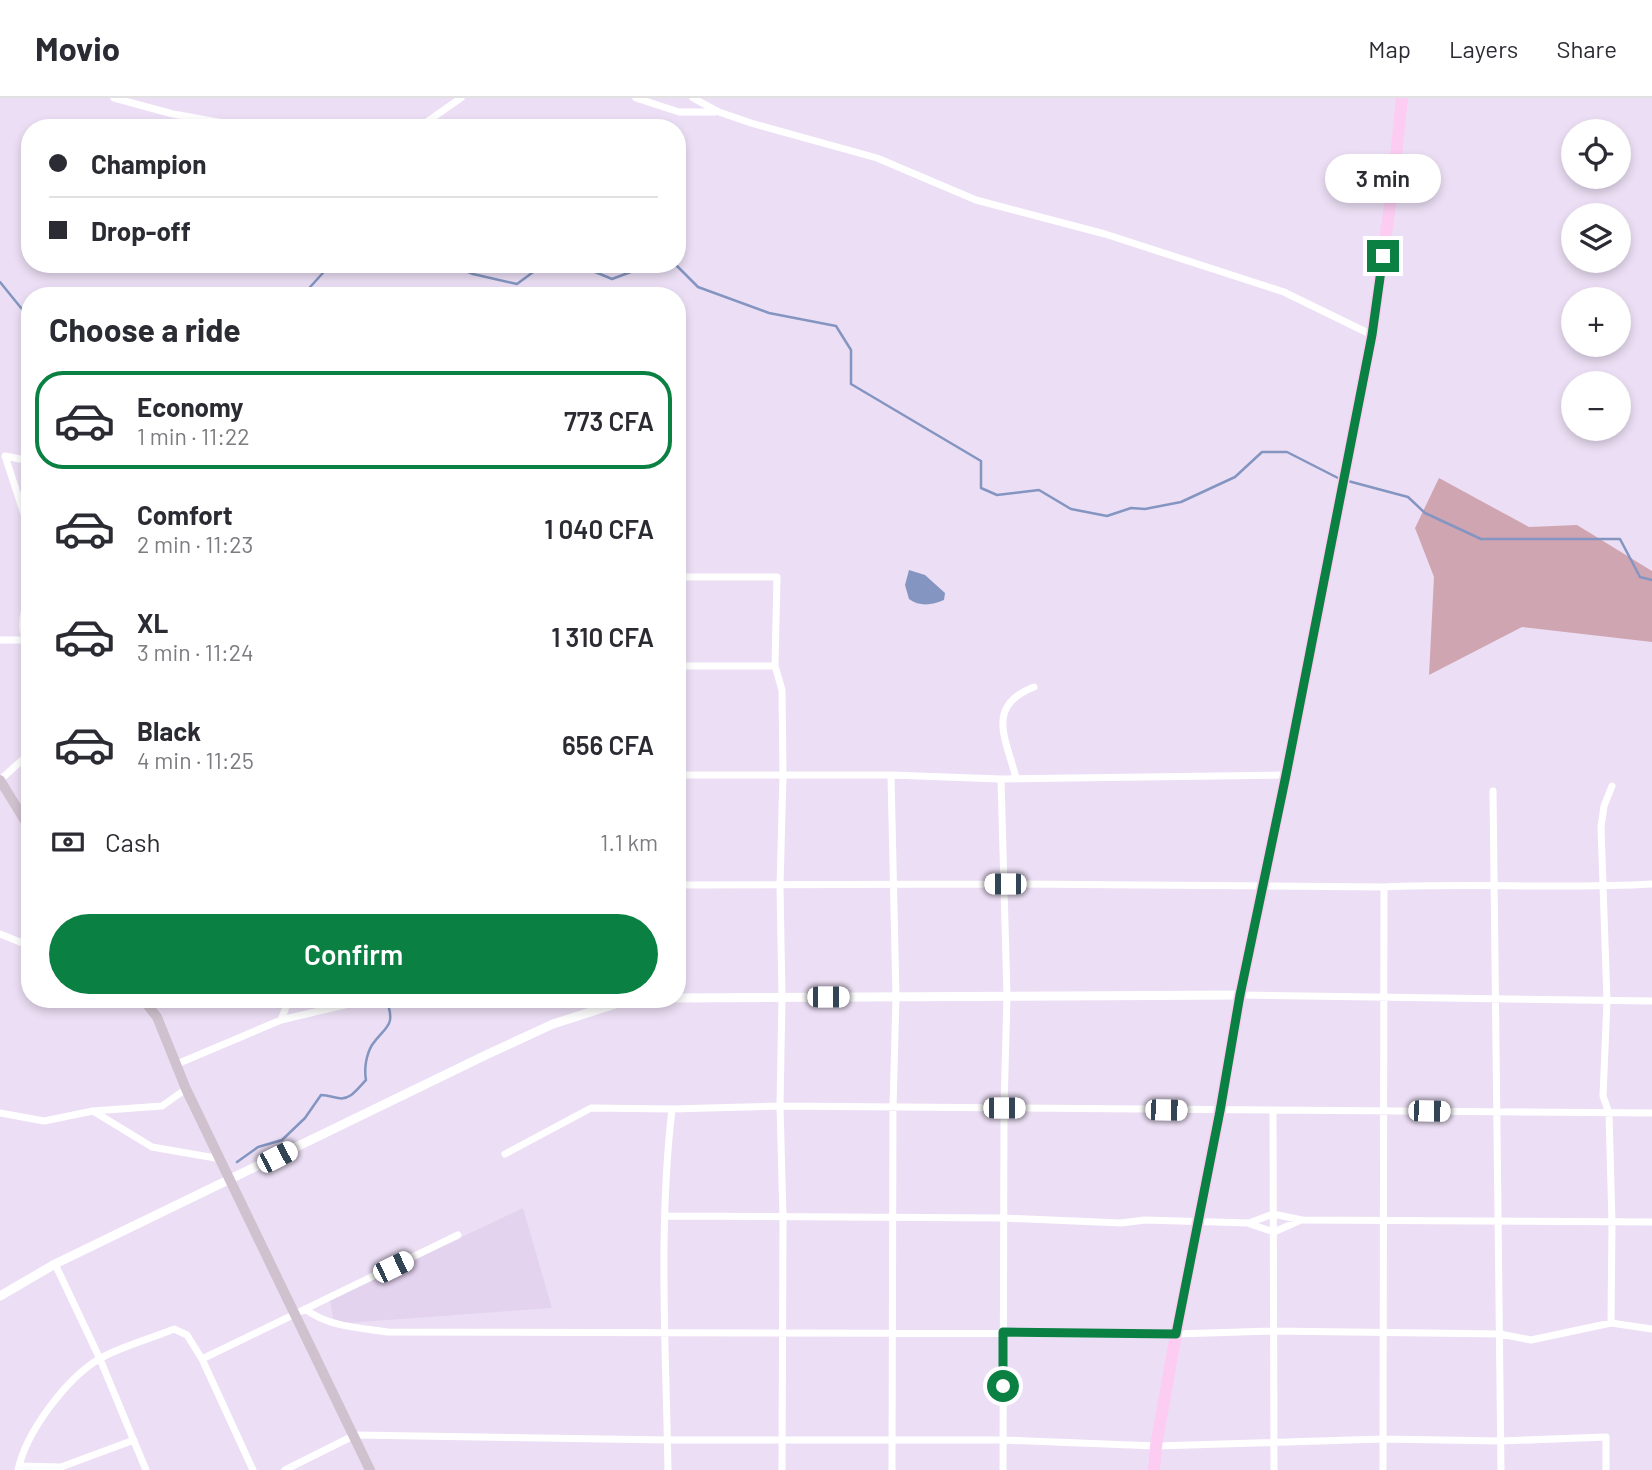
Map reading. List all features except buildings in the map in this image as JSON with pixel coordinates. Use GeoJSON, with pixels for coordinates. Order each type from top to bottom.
{"type":"FeatureCollection","features":[{"type":"Feature","properties":{"kind":"highway"},"geometry":{"type":"LineString","coordinates":[[1154,1470],[1176,1334],[1240,995],[1372,335],[1402,98]]}},
{"type":"Feature","properties":{"kind":"main road"},"geometry":{"type":"LineString","coordinates":[[0,780],[21,814]]}},
{"type":"Feature","properties":{"kind":"main road"},"geometry":{"type":"LineString","coordinates":[[150,1008],[157,1017],[186,1089],[301,1311],[370,1470]]}},
{"type":"Feature","properties":{"kind":"street"},"geometry":{"type":"LineString","coordinates":[[114,98],[201,119]]}},
{"type":"Feature","properties":{"kind":"street"},"geometry":{"type":"LineString","coordinates":[[431,119],[461,98]]}},
{"type":"Feature","properties":{"kind":"street"},"geometry":{"type":"LineString","coordinates":[[636,98],[679,112],[719,112]]}},
{"type":"Feature","properties":{"kind":"street"},"geometry":{"type":"LineString","coordinates":[[694,98],[719,112],[877,158],[976,200],[1104,234],[1284,292],[1372,335]]}},
{"type":"Feature","properties":{"kind":"street"},"geometry":{"type":"LineString","coordinates":[[3,456],[21,459]]}},
{"type":"Feature","properties":{"kind":"street"},"geometry":{"type":"LineString","coordinates":[[3,456],[21,506]]}},
{"type":"Feature","properties":{"kind":"street"},"geometry":{"type":"LineString","coordinates":[[686,578],[777,577],[775,666],[782,690],[783,775],[780,886],[782,1470]]}},
{"type":"Feature","properties":{"kind":"street"},"geometry":{"type":"LineString","coordinates":[[0,640],[21,641]]}},
{"type":"Feature","properties":{"kind":"street"},"geometry":{"type":"LineString","coordinates":[[686,666],[775,666]]}},
{"type":"Feature","properties":{"kind":"street"},"geometry":{"type":"LineString","coordinates":[[1016,778],[1003,729],[1004,713],[1006,705],[1013,697],[1034,687]]}},
{"type":"Feature","properties":{"kind":"street"},"geometry":{"type":"LineString","coordinates":[[0,780],[21,760]]}},
{"type":"Feature","properties":{"kind":"street"},"geometry":{"type":"LineString","coordinates":[[686,775],[891,775],[1002,779],[1286,775]]}},
{"type":"Feature","properties":{"kind":"street"},"geometry":{"type":"LineString","coordinates":[[891,775],[896,997],[891,1333],[892,1470]]}},
{"type":"Feature","properties":{"kind":"street"},"geometry":{"type":"LineString","coordinates":[[1002,779],[1007,996],[1003,1218],[1003,1470]]}},
{"type":"Feature","properties":{"kind":"street"},"geometry":{"type":"LineString","coordinates":[[1611,1322],[1609,1113],[1603,1096],[1607,1001],[1601,827],[1604,806],[1612,786]]}},
{"type":"Feature","properties":{"kind":"street"},"geometry":{"type":"LineString","coordinates":[[1493,791],[1501,1470]]}},
{"type":"Feature","properties":{"kind":"street"},"geometry":{"type":"LineString","coordinates":[[686,885],[1384,887],[1445,884],[1603,887],[1652,884]]}},
{"type":"Feature","properties":{"kind":"street"},"geometry":{"type":"LineString","coordinates":[[1383,1470],[1384,887]]}},
{"type":"Feature","properties":{"kind":"street"},"geometry":{"type":"LineString","coordinates":[[0,934],[21,942]]}},
{"type":"Feature","properties":{"kind":"street"},"geometry":{"type":"LineString","coordinates":[[686,998],[1240,995],[1652,1002]]}},
{"type":"Feature","properties":{"kind":"street"},"geometry":{"type":"LineString","coordinates":[[281,1020],[286,1008]]}},
{"type":"Feature","properties":{"kind":"street"},"geometry":{"type":"LineString","coordinates":[[177,1064],[281,1020],[332,1008]]}},
{"type":"Feature","properties":{"kind":"street"},"geometry":{"type":"LineString","coordinates":[[0,1296],[55,1264],[390,1101],[553,1024],[603,1008]]}},
{"type":"Feature","properties":{"kind":"street"},"geometry":{"type":"LineString","coordinates":[[0,1113],[44,1121],[93,1111],[162,1106],[186,1089]]}},
{"type":"Feature","properties":{"kind":"street"},"geometry":{"type":"LineString","coordinates":[[505,1154],[591,1108],[780,1106],[1652,1113]]}},
{"type":"Feature","properties":{"kind":"street"},"geometry":{"type":"LineString","coordinates":[[668,1470],[665,1216],[666,1162],[672,1109]]}},
{"type":"Feature","properties":{"kind":"street"},"geometry":{"type":"LineString","coordinates":[[93,1111],[152,1147],[221,1159]]}},
{"type":"Feature","properties":{"kind":"street"},"geometry":{"type":"LineString","coordinates":[[1273,1111],[1274,1470]]}},
{"type":"Feature","properties":{"kind":"street"},"geometry":{"type":"LineString","coordinates":[[1249,1223],[1273,1214],[1302,1220],[1652,1222]]}},
{"type":"Feature","properties":{"kind":"street"},"geometry":{"type":"LineString","coordinates":[[665,1216],[1003,1218],[1121,1223],[1145,1220],[1249,1223],[1273,1232],[1302,1220]]}},
{"type":"Feature","properties":{"kind":"street"},"geometry":{"type":"LineString","coordinates":[[202,1359],[458,1235]]}},
{"type":"Feature","properties":{"kind":"street"},"geometry":{"type":"LineString","coordinates":[[55,1264],[100,1359],[146,1470]]}},
{"type":"Feature","properties":{"kind":"street"},"geometry":{"type":"LineString","coordinates":[[301,1311],[349,1326],[388,1332],[1176,1334],[1274,1331],[1500,1334],[1531,1340],[1611,1322],[1652,1329]]}},
{"type":"Feature","properties":{"kind":"street"},"geometry":{"type":"LineString","coordinates":[[134,1440],[61,1467],[18,1468],[39,1424],[63,1388],[100,1359],[174,1329],[187,1335],[202,1359],[253,1470]]}},
{"type":"Feature","properties":{"kind":"street"},"geometry":{"type":"LineString","coordinates":[[285,1470],[355,1435],[667,1440],[1002,1440],[1156,1446],[1383,1439],[1606,1437],[1606,1470]]}},
{"type":"Feature","properties":{"kind":"shaded area"},"geometry":{"type":"Polygon","coordinates":[[[1439,478],[1529,527],[1577,525],[1652,571],[1652,642],[1522,627],[1429,675],[1434,577],[1415,528],[1439,478]]]}},
{"type":"Feature","properties":{"kind":"shaded area"},"geometry":{"type":"Polygon","coordinates":[[[523,1208],[552,1308],[334,1324],[330,1299],[523,1208]]]}},
{"type":"Feature","properties":{"kind":"water"},"geometry":{"type":"Polygon","coordinates":[[[909,570],[925,575],[945,593],[944,600],[926,604],[909,599],[905,585],[909,570]]]}},
{"type":"Feature","properties":{"kind":"waterway"},"geometry":{"type":"LineString","coordinates":[[310,287],[323,273]]}},
{"type":"Feature","properties":{"kind":"waterway"},"geometry":{"type":"LineString","coordinates":[[471,273],[517,284],[532,273]]}},
{"type":"Feature","properties":{"kind":"waterway"},"geometry":{"type":"LineString","coordinates":[[598,273],[612,279],[628,273]]}},
{"type":"Feature","properties":{"kind":"waterway"},"geometry":{"type":"LineString","coordinates":[[684,273],[698,287],[769,313],[836,326],[851,350],[851,384],[981,461],[981,488],[997,495],[1039,490],[1071,509],[1107,516],[1131,508],[1145,509],[1181,502],[1235,477],[1262,452],[1287,452],[1338,478]]}},
{"type":"Feature","properties":{"kind":"waterway"},"geometry":{"type":"LineString","coordinates":[[0,282],[21,308]]}},
{"type":"Feature","properties":{"kind":"waterway"},"geometry":{"type":"LineString","coordinates":[[1348,481],[1408,497],[1425,513],[1481,539],[1620,539],[1640,577],[1652,580]]}},
{"type":"Feature","properties":{"kind":"waterway"},"geometry":{"type":"LineString","coordinates":[[237,1162],[258,1147],[282,1140],[305,1118],[321,1095],[346,1098],[354,1093],[366,1080],[366,1062],[370,1049],[390,1021],[389,1008]]}},
{"type":"Feature","properties":{"kind":"route"},"geometry":{"type":"LineString","coordinates":[[1003,1386],[1003,1332],[1176,1334],[1240,995],[1372,335],[1383,256]]}}]}
